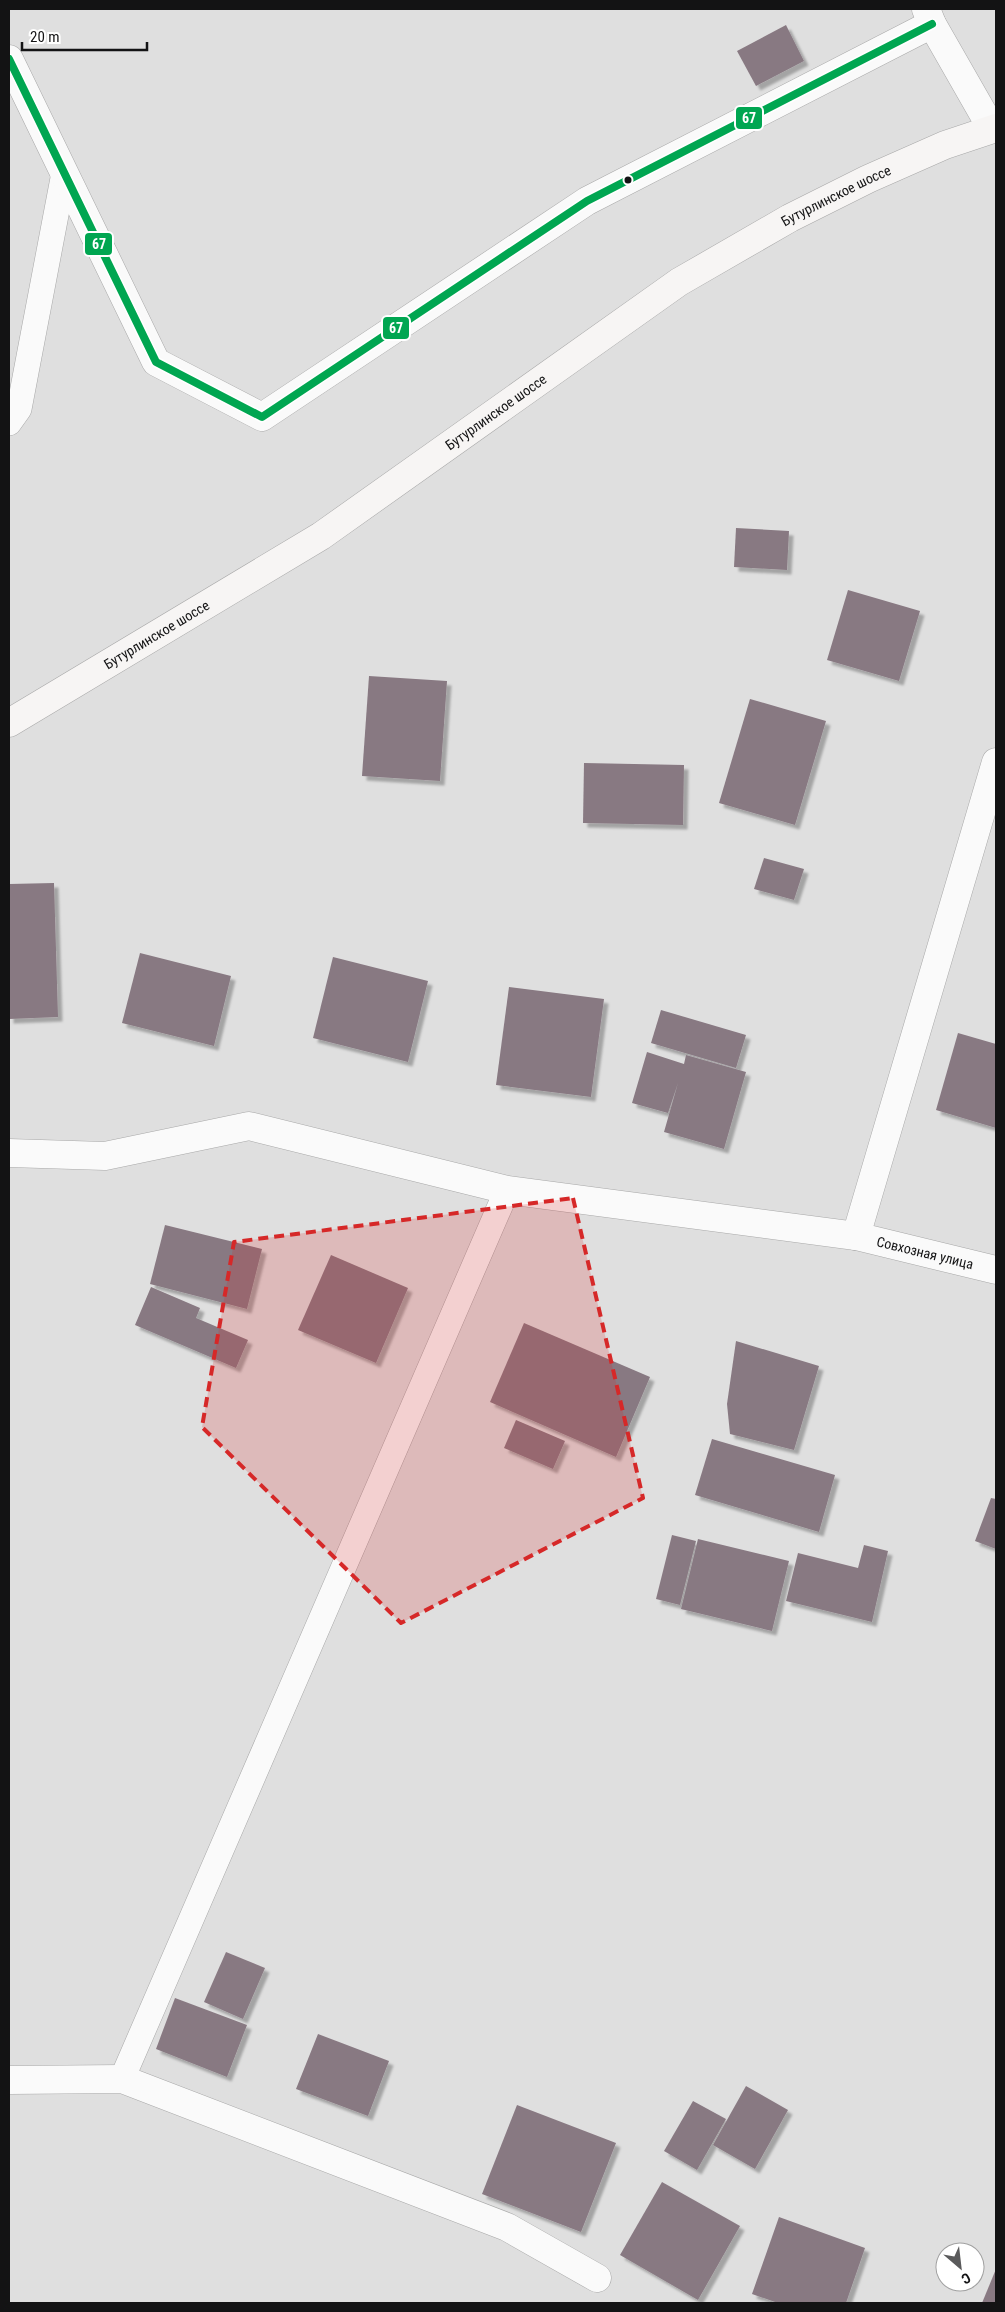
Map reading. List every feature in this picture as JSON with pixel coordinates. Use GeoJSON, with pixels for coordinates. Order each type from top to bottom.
{"type":"FeatureCollection","features":[{"type":"Feature","properties":{"kind":"main road","name":"Бутурлинское шоссе"},"geometry":{"type":"LineString","coordinates":[[9,723],[321,536],[679,282],[790,218],[868,179],[946,145],[994,129]]}},
{"type":"Feature","properties":{"kind":"street"},"geometry":{"type":"LineString","coordinates":[[9,59],[156,362],[262,416],[588,201],[929,16],[994,129]]}},
{"type":"Feature","properties":{"kind":"street"},"geometry":{"type":"LineString","coordinates":[[856,1236],[996,762]]}},
{"type":"Feature","properties":{"kind":"street","name":"Совхозная улица"},"geometry":{"type":"LineString","coordinates":[[9,1153],[105,1156],[249,1126],[507,1190],[856,1236],[996,1270]]}},
{"type":"Feature","properties":{"kind":"street"},"geometry":{"type":"LineString","coordinates":[[9,2080],[122,2079],[507,2227],[597,2278]]}},
{"type":"Feature","properties":{"kind":"lane"},"geometry":{"type":"LineString","coordinates":[[9,423],[19,409],[64,173]]}},
{"type":"Feature","properties":{"kind":"lane"},"geometry":{"type":"LineString","coordinates":[[122,2079],[507,1190]]}},
{"type":"Feature","properties":{"kind":"highlighted area"},"geometry":{"type":"Polygon","coordinates":[[[573,1198],[643,1498],[401,1623],[202,1427],[234,1242],[573,1198]]]}},
{"type":"Feature","properties":{"kind":"building"},"geometry":{"type":"Polygon","coordinates":[[[786,25],[804,61],[756,86],[737,51],[786,25]]]}},
{"type":"Feature","properties":{"kind":"building"},"geometry":{"type":"Polygon","coordinates":[[[736,528],[789,531],[787,570],[734,567],[736,528]]]}},
{"type":"Feature","properties":{"kind":"building"},"geometry":{"type":"Polygon","coordinates":[[[848,590],[920,611],[899,681],[827,660],[848,590]]]}},
{"type":"Feature","properties":{"kind":"building"},"geometry":{"type":"Polygon","coordinates":[[[369,676],[447,681],[440,781],[362,776],[369,676]]]}},
{"type":"Feature","properties":{"kind":"building"},"geometry":{"type":"Polygon","coordinates":[[[750,699],[826,721],[795,825],[719,803],[750,699]]]}},
{"type":"Feature","properties":{"kind":"building"},"geometry":{"type":"Polygon","coordinates":[[[584,763],[684,765],[683,825],[583,823],[584,763]]]}},
{"type":"Feature","properties":{"kind":"building"},"geometry":{"type":"Polygon","coordinates":[[[764,858],[804,869],[794,900],[754,889],[764,858]]]}},
{"type":"Feature","properties":{"kind":"building"},"geometry":{"type":"Polygon","coordinates":[[[54,883],[58,1017],[9,1019],[9,884],[54,883]]]}},
{"type":"Feature","properties":{"kind":"building"},"geometry":{"type":"Polygon","coordinates":[[[140,953],[231,976],[214,1046],[122,1023],[140,953]]]}},
{"type":"Feature","properties":{"kind":"building"},"geometry":{"type":"Polygon","coordinates":[[[333,957],[428,981],[408,1062],[313,1038],[333,957]]]}},
{"type":"Feature","properties":{"kind":"building"},"geometry":{"type":"Polygon","coordinates":[[[509,987],[604,999],[591,1097],[496,1085],[509,987]]]}},
{"type":"Feature","properties":{"kind":"building"},"geometry":{"type":"Polygon","coordinates":[[[661,1010],[746,1035],[736,1068],[651,1043],[661,1010]]]}},
{"type":"Feature","properties":{"kind":"building"},"geometry":{"type":"Polygon","coordinates":[[[958,1033],[996,1044],[996,1128],[936,1110],[958,1033]]]}},
{"type":"Feature","properties":{"kind":"building"},"geometry":{"type":"Polygon","coordinates":[[[647,1052],[684,1064],[686,1055],[746,1072],[724,1149],[664,1132],[678,1083],[668,1113],[632,1103],[647,1052]]]}},
{"type":"Feature","properties":{"kind":"building"},"geometry":{"type":"Polygon","coordinates":[[[165,1225],[262,1249],[247,1309],[150,1284],[165,1225]]]}},
{"type":"Feature","properties":{"kind":"building"},"geometry":{"type":"Polygon","coordinates":[[[331,1255],[408,1288],[376,1363],[298,1330],[331,1255]]]}},
{"type":"Feature","properties":{"kind":"building"},"geometry":{"type":"Polygon","coordinates":[[[151,1287],[200,1308],[196,1318],[248,1340],[236,1368],[135,1325],[151,1287]]]}},
{"type":"Feature","properties":{"kind":"building"},"geometry":{"type":"Polygon","coordinates":[[[524,1323],[650,1377],[616,1457],[490,1402],[524,1323]]]}},
{"type":"Feature","properties":{"kind":"building"},"geometry":{"type":"Polygon","coordinates":[[[736,1341],[819,1366],[794,1450],[730,1434],[727,1404],[736,1341]]]}},
{"type":"Feature","properties":{"kind":"building"},"geometry":{"type":"Polygon","coordinates":[[[516,1420],[565,1441],[553,1469],[504,1448],[516,1420]]]}},
{"type":"Feature","properties":{"kind":"building"},"geometry":{"type":"Polygon","coordinates":[[[712,1439],[835,1475],[819,1532],[695,1495],[712,1439]]]}},
{"type":"Feature","properties":{"kind":"building"},"geometry":{"type":"Polygon","coordinates":[[[991,1498],[996,1499],[996,1549],[975,1541],[991,1498]]]}},
{"type":"Feature","properties":{"kind":"building"},"geometry":{"type":"Polygon","coordinates":[[[672,1535],[696,1541],[680,1605],[656,1599],[672,1535]]]}},
{"type":"Feature","properties":{"kind":"building"},"geometry":{"type":"Polygon","coordinates":[[[698,1539],[789,1561],[772,1631],[681,1609],[698,1539]]]}},
{"type":"Feature","properties":{"kind":"building"},"geometry":{"type":"Polygon","coordinates":[[[864,1545],[888,1551],[872,1622],[786,1601],[798,1553],[858,1568],[864,1545]]]}},
{"type":"Feature","properties":{"kind":"building"},"geometry":{"type":"Polygon","coordinates":[[[226,1952],[265,1968],[243,2019],[204,2002],[226,1952]]]}},
{"type":"Feature","properties":{"kind":"building"},"geometry":{"type":"Polygon","coordinates":[[[175,1998],[247,2025],[227,2077],[156,2049],[175,1998]]]}},
{"type":"Feature","properties":{"kind":"building"},"geometry":{"type":"Polygon","coordinates":[[[318,2034],[389,2061],[368,2116],[296,2089],[318,2034]]]}},
{"type":"Feature","properties":{"kind":"building"},"geometry":{"type":"Polygon","coordinates":[[[746,2086],[788,2110],[755,2169],[713,2145],[746,2086]]]}},
{"type":"Feature","properties":{"kind":"building"},"geometry":{"type":"Polygon","coordinates":[[[693,2101],[726,2119],[697,2170],[664,2151],[693,2101]]]}},
{"type":"Feature","properties":{"kind":"building"},"geometry":{"type":"Polygon","coordinates":[[[517,2105],[616,2143],[581,2232],[482,2194],[517,2105]]]}},
{"type":"Feature","properties":{"kind":"building"},"geometry":{"type":"Polygon","coordinates":[[[662,2182],[740,2226],[698,2300],[620,2255],[662,2182]]]}},
{"type":"Feature","properties":{"kind":"building"},"geometry":{"type":"Polygon","coordinates":[[[779,2217],[865,2248],[846,2303],[778,2303],[752,2294],[779,2217]]]}},
{"type":"Feature","properties":{"kind":"building"},"geometry":{"type":"Polygon","coordinates":[[[996,2269],[996,2303],[982,2303],[996,2269]]]}},
{"type":"Feature","properties":{"kind":"transit line","name":"67"},"geometry":{"type":"LineString","coordinates":[[9,59],[156,362],[262,417],[587,201],[932,24]]}}]}
